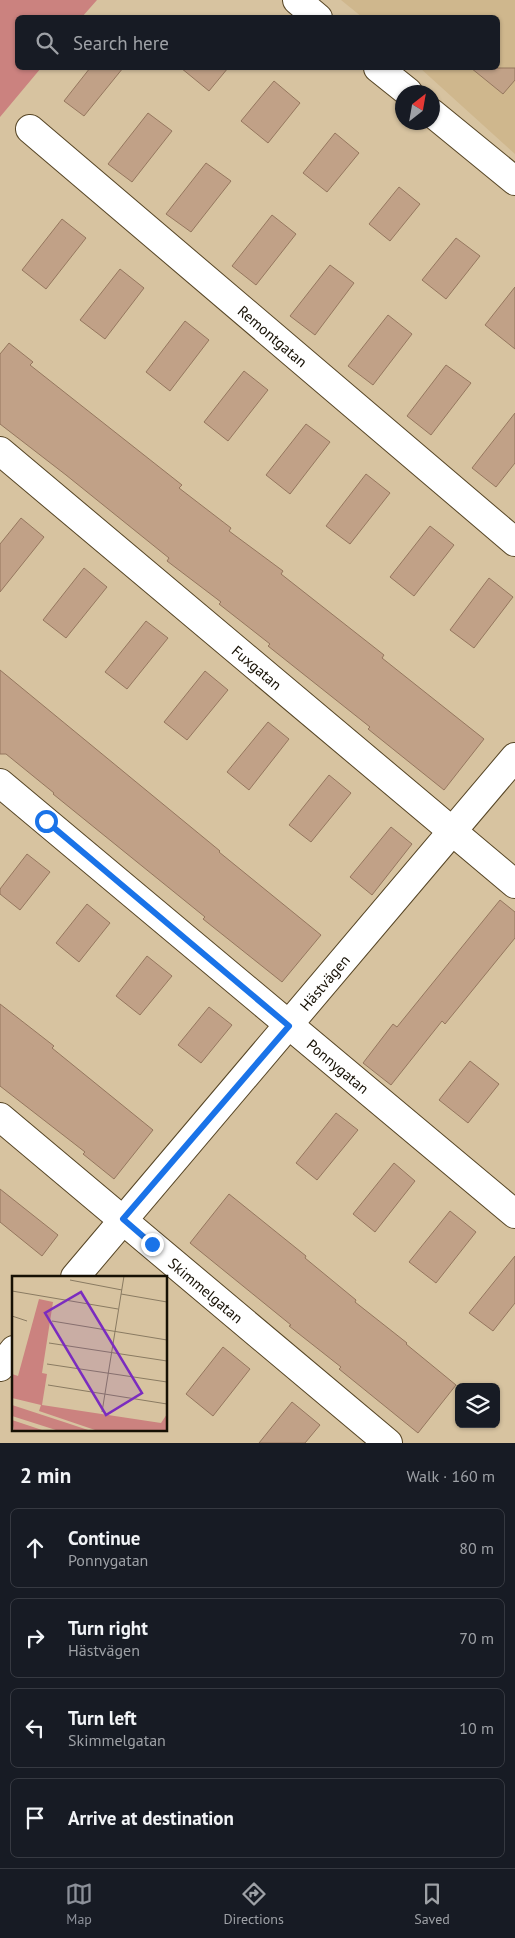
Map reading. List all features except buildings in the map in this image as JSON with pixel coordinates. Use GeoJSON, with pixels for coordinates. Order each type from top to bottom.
{"type":"FeatureCollection","features":[{"type":"Feature","properties":{"kind":"street"},"geometry":{"type":"LineString","coordinates":[[297,0],[314,15]]}},
{"type":"Feature","properties":{"kind":"street"},"geometry":{"type":"LineString","coordinates":[[380,70],[399,85]]}},
{"type":"Feature","properties":{"kind":"street"},"geometry":{"type":"LineString","coordinates":[[440,120],[515,181]]}},
{"type":"Feature","properties":{"kind":"street","name":"Remontgatan"},"geometry":{"type":"LineString","coordinates":[[30,129],[515,542]]}},
{"type":"Feature","properties":{"kind":"street","name":"Fuxgatan"},"geometry":{"type":"LineString","coordinates":[[0,451],[515,884]]}},
{"type":"Feature","properties":{"kind":"street","name":"Hästvägen"},"geometry":{"type":"LineString","coordinates":[[76,1276],[515,757]]}},
{"type":"Feature","properties":{"kind":"street","name":"Ponnygatan"},"geometry":{"type":"LineString","coordinates":[[0,783],[515,1214]]}},
{"type":"Feature","properties":{"kind":"street","name":"Skimmelgatan"},"geometry":{"type":"LineString","coordinates":[[0,1117],[388,1443]]}},
{"type":"Feature","properties":{"kind":"street"},"geometry":{"type":"LineString","coordinates":[[0,1367],[12,1352]]}},
{"type":"Feature","properties":{"kind":"shaded area"},"geometry":{"type":"Polygon","coordinates":[[[0,0],[97,0],[84,15],[15,15],[15,70],[39,70],[0,117],[0,0]]]}},
{"type":"Feature","properties":{"kind":"shaded area"},"geometry":{"type":"Polygon","coordinates":[[[341,0],[515,0],[515,154],[422,70],[500,70],[500,15],[360,15],[341,0]]]}},
{"type":"Feature","properties":{"kind":"route"},"geometry":{"type":"LineString","coordinates":[[46,821],[289,1026],[123,1219],[152,1244]]}}]}
